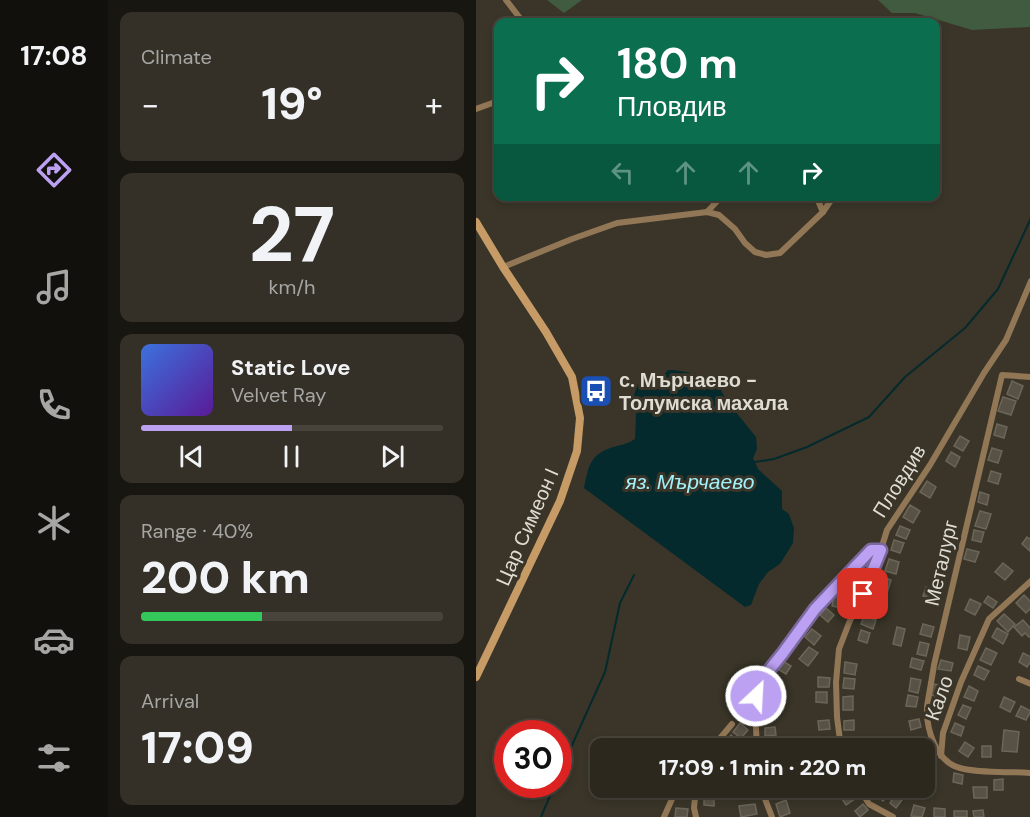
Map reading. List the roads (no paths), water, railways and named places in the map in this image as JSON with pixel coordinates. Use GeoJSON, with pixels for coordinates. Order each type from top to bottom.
{"type":"FeatureCollection","features":[{"type":"Feature","properties":{"kind":"street"},"geometry":{"type":"LineString","coordinates":[[506,0],[520,18]]}},
{"type":"Feature","properties":{"kind":"street"},"geometry":{"type":"LineString","coordinates":[[476,109],[494,102]]}},
{"type":"Feature","properties":{"kind":"street"},"geometry":{"type":"LineString","coordinates":[[707,212],[717,201]]}},
{"type":"Feature","properties":{"kind":"street"},"geometry":{"type":"LineString","coordinates":[[818,201],[823,212]]}},
{"type":"Feature","properties":{"kind":"street"},"geometry":{"type":"LineString","coordinates":[[476,222],[503,267],[617,223],[707,212],[719,215],[755,252],[767,255],[780,254],[823,212],[831,201]]}},
{"type":"Feature","properties":{"kind":"street","name":"Цар Симеон I"},"geometry":{"type":"LineString","coordinates":[[476,677],[560,501],[577,451],[580,418],[572,377],[546,332],[503,267]]}},
{"type":"Feature","properties":{"kind":"street","name":"Пловдив"},"geometry":{"type":"LineString","coordinates":[[840,738],[836,682],[839,649],[881,550],[887,530],[930,465],[1006,340],[1031,281]]}},
{"type":"Feature","properties":{"kind":"street","name":"Металург"},"geometry":{"type":"LineString","coordinates":[[941,757],[934,743],[927,717],[934,665],[1002,375],[1031,377]]}},
{"type":"Feature","properties":{"kind":"street"},"geometry":{"type":"LineString","coordinates":[[756,738],[755,709],[758,684],[829,593],[871,550],[881,550]]}},
{"type":"Feature","properties":{"kind":"street","name":"Кало"},"geometry":{"type":"LineString","coordinates":[[941,757],[943,733],[961,682],[989,620],[1031,581]]}},
{"type":"Feature","properties":{"kind":"street"},"geometry":{"type":"LineString","coordinates":[[1019,679],[1031,684]]}},
{"type":"Feature","properties":{"kind":"street"},"geometry":{"type":"LineString","coordinates":[[720,738],[732,724]]}},
{"type":"Feature","properties":{"kind":"street"},"geometry":{"type":"LineString","coordinates":[[941,757],[958,768],[995,773],[1031,773]]}},
{"type":"Feature","properties":{"kind":"street"},"geometry":{"type":"LineString","coordinates":[[664,817],[672,798]]}},
{"type":"Feature","properties":{"kind":"street"},"geometry":{"type":"LineString","coordinates":[[695,798],[696,817]]}},
{"type":"Feature","properties":{"kind":"street"},"geometry":{"type":"LineString","coordinates":[[765,798],[772,817]]}},
{"type":"Feature","properties":{"kind":"street"},"geometry":{"type":"LineString","coordinates":[[865,798],[869,804],[893,817]]}},
{"type":"Feature","properties":{"kind":"water","name":"яз. Мърчаево"},"geometry":{"type":"Polygon","coordinates":[[[668,370],[692,373],[718,385],[727,401],[756,437],[757,449],[753,458],[758,469],[782,491],[782,509],[789,514],[794,528],[793,543],[780,564],[768,572],[759,584],[751,605],[745,607],[584,488],[590,466],[596,456],[635,439],[634,395],[638,384],[656,383],[668,370]]]}},
{"type":"Feature","properties":{"kind":"waterway"},"geometry":{"type":"LineString","coordinates":[[755,462],[774,459],[807,447],[869,417],[905,377],[965,328],[998,289],[1031,218]]}},
{"type":"Feature","properties":{"kind":"waterway"},"geometry":{"type":"LineString","coordinates":[[572,745],[605,672],[620,603],[634,575]]}},
{"type":"Feature","properties":{"kind":"waterway"},"geometry":{"type":"LineString","coordinates":[[541,817],[549,798]]}},
{"type":"Feature","properties":{"kind":"place","name":"с. Мърчаево - Толумска махала"},"geometry":{"type":"Point","coordinates":[596,391]}}]}
